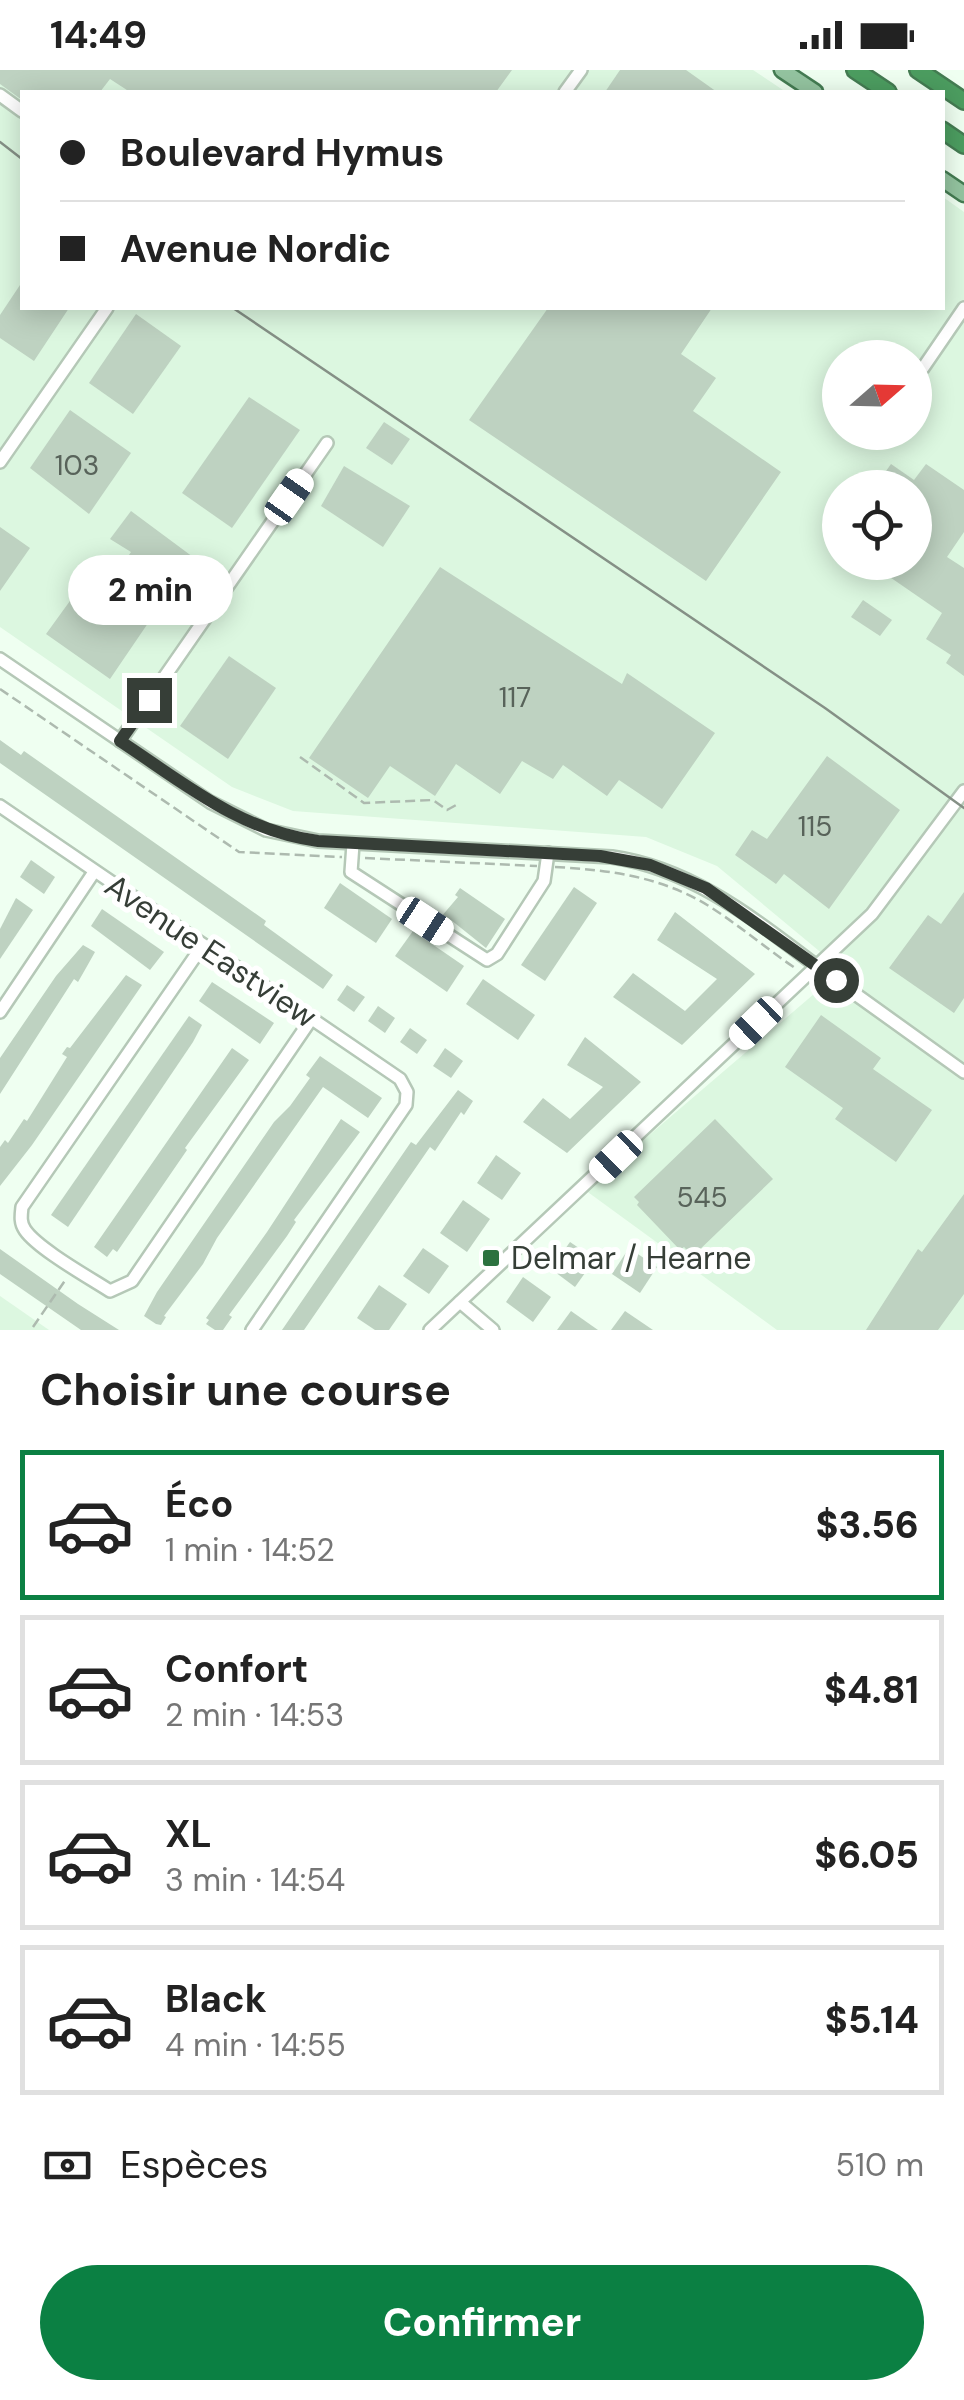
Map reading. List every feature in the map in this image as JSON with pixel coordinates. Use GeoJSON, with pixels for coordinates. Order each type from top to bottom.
{"type":"FeatureCollection","features":[{"type":"Feature","properties":{"kind":"highway"},"geometry":{"type":"LineString","coordinates":[[855,70],[885,90]]}},
{"type":"Feature","properties":{"kind":"highway"},"geometry":{"type":"LineString","coordinates":[[918,70],[964,101]]}},
{"type":"Feature","properties":{"kind":"main road"},"geometry":{"type":"LineString","coordinates":[[782,70],[812,90]]}},
{"type":"Feature","properties":{"kind":"street"},"geometry":{"type":"LineString","coordinates":[[932,355],[964,308]]}},
{"type":"Feature","properties":{"kind":"street"},"geometry":{"type":"LineString","coordinates":[[0,462],[106,310]]}},
{"type":"Feature","properties":{"kind":"street"},"geometry":{"type":"LineString","coordinates":[[120,741],[327,443]]}},
{"type":"Feature","properties":{"kind":"street"},"geometry":{"type":"LineString","coordinates":[[0,658],[210,802],[246,822],[298,838],[621,858],[678,874],[722,898],[964,1072]]}},
{"type":"Feature","properties":{"kind":"street"},"geometry":{"type":"LineString","coordinates":[[430,1330],[878,907],[964,791]]}},
{"type":"Feature","properties":{"kind":"street","name":"Avenue Eastview"},"geometry":{"type":"LineString","coordinates":[[0,806],[400,1079],[408,1092],[406,1105],[252,1330]]}},
{"type":"Feature","properties":{"kind":"street"},"geometry":{"type":"LineString","coordinates":[[353,844],[351,872],[487,960],[497,954],[544,881],[548,853]]}},
{"type":"Feature","properties":{"kind":"street"},"geometry":{"type":"LineString","coordinates":[[0,1012],[94,872]]}},
{"type":"Feature","properties":{"kind":"street"},"geometry":{"type":"LineString","coordinates":[[202,944],[22,1207],[21,1221],[26,1233],[74,1267],[110,1290],[132,1280],[312,1018]]}},
{"type":"Feature","properties":{"kind":"street"},"geometry":{"type":"LineString","coordinates":[[460,1302],[493,1330]]}},
{"type":"Feature","properties":{"kind":"path"},"geometry":{"type":"LineString","coordinates":[[0,688],[240,852],[345,857]]}},
{"type":"Feature","properties":{"kind":"path"},"geometry":{"type":"LineString","coordinates":[[300,757],[364,803],[433,800],[447,810],[458,804]]}},
{"type":"Feature","properties":{"kind":"path"},"geometry":{"type":"LineString","coordinates":[[358,858],[540,866]]}},
{"type":"Feature","properties":{"kind":"path"},"geometry":{"type":"LineString","coordinates":[[554,867],[609,870],[661,883],[708,906],[790,965]]}},
{"type":"Feature","properties":{"kind":"path"},"geometry":{"type":"LineString","coordinates":[[33,1328],[69,1274]]}},
{"type":"Feature","properties":{"kind":"shaded area"},"geometry":{"type":"Polygon","coordinates":[[[0,70],[753,70],[783,90],[20,90],[20,310],[945,310],[945,198],[964,212],[964,1330],[777,1330],[585,1190],[842,970],[717,866],[646,837],[293,811],[232,787],[0,627],[0,70]]]}},
{"type":"Feature","properties":{"kind":"shaded area"},"geometry":{"type":"Polygon","coordinates":[[[0,1296],[49,1330],[0,1330],[0,1296]]]}},
{"type":"Feature","properties":{"kind":"building"},"geometry":{"type":"Polygon","coordinates":[[[0,70],[512,70],[497,90],[127,90],[110,79],[102,90],[20,90],[20,99],[0,84],[0,70]]]}},
{"type":"Feature","properties":{"kind":"building"},"geometry":{"type":"Polygon","coordinates":[[[620,70],[686,70],[714,90],[606,90],[620,70]]]}},
{"type":"Feature","properties":{"kind":"building"},"geometry":{"type":"Polygon","coordinates":[[[20,285],[20,310],[68,310],[34,361],[0,338],[0,315],[20,285]]]}},
{"type":"Feature","properties":{"kind":"building"},"geometry":{"type":"Polygon","coordinates":[[[547,310],[711,310],[681,354],[716,378],[693,411],[781,472],[706,581],[469,420],[547,310]]]}},
{"type":"Feature","properties":{"kind":"building"},"geometry":{"type":"Polygon","coordinates":[[[136,314],[181,346],[133,414],[89,383],[136,314]]]}},
{"type":"Feature","properties":{"kind":"building"},"geometry":{"type":"Polygon","coordinates":[[[249,397],[300,430],[232,528],[182,493],[249,397]]]}},
{"type":"Feature","properties":{"kind":"building"},"geometry":{"type":"Polygon","coordinates":[[[70,410],[131,453],[89,514],[30,468],[70,410]]]}},
{"type":"Feature","properties":{"kind":"building"},"geometry":{"type":"Polygon","coordinates":[[[384,422],[410,439],[392,465],[366,448],[384,422]]]}},
{"type":"Feature","properties":{"kind":"building"},"geometry":{"type":"Polygon","coordinates":[[[926,464],[964,490],[964,532],[947,557],[964,568],[964,676],[946,663],[951,655],[926,639],[942,613],[894,580],[932,580],[932,470],[922,470],[926,464]]]}},
{"type":"Feature","properties":{"kind":"building"},"geometry":{"type":"Polygon","coordinates":[[[344,466],[410,506],[383,547],[321,506],[344,466]]]}},
{"type":"Feature","properties":{"kind":"building"},"geometry":{"type":"Polygon","coordinates":[[[131,511],[193,557],[110,679],[46,634],[75,594],[94,607],[131,552],[110,539],[131,511]]]}},
{"type":"Feature","properties":{"kind":"building"},"geometry":{"type":"Polygon","coordinates":[[[0,527],[30,548],[0,591],[0,527]]]}},
{"type":"Feature","properties":{"kind":"building"},"geometry":{"type":"Polygon","coordinates":[[[440,567],[622,684],[627,673],[715,733],[662,809],[619,780],[607,796],[563,765],[553,779],[522,761],[500,794],[456,764],[435,796],[390,766],[368,798],[309,758],[440,567]]]}},
{"type":"Feature","properties":{"kind":"building"},"geometry":{"type":"Polygon","coordinates":[[[863,600],[892,620],[880,636],[851,617],[863,600]]]}},
{"type":"Feature","properties":{"kind":"building"},"geometry":{"type":"Polygon","coordinates":[[[229,656],[276,688],[228,759],[180,726],[229,656]]]}},
{"type":"Feature","properties":{"kind":"building"},"geometry":{"type":"Polygon","coordinates":[[[0,740],[21,755],[24,751],[266,921],[264,925],[333,975],[323,989],[0,763],[0,740]]]}},
{"type":"Feature","properties":{"kind":"building"},"geometry":{"type":"Polygon","coordinates":[[[827,756],[900,810],[829,909],[784,874],[776,884],[735,855],[752,830],[767,839],[827,756]]]}},
{"type":"Feature","properties":{"kind":"building"},"geometry":{"type":"Polygon","coordinates":[[[31,860],[55,877],[44,894],[20,877],[31,860]]]}},
{"type":"Feature","properties":{"kind":"building"},"geometry":{"type":"Polygon","coordinates":[[[340,883],[392,919],[376,943],[324,908],[340,883]]]}},
{"type":"Feature","properties":{"kind":"building"},"geometry":{"type":"Polygon","coordinates":[[[574,887],[597,903],[545,981],[521,965],[574,887]]]}},
{"type":"Feature","properties":{"kind":"building"},"geometry":{"type":"Polygon","coordinates":[[[460,888],[505,919],[486,948],[451,920],[449,923],[441,917],[458,897],[455,895],[460,888]]]}},
{"type":"Feature","properties":{"kind":"building"},"geometry":{"type":"Polygon","coordinates":[[[964,892],[964,998],[954,1013],[889,968],[928,915],[941,924],[964,892]]]}},
{"type":"Feature","properties":{"kind":"building"},"geometry":{"type":"Polygon","coordinates":[[[16,898],[33,910],[0,959],[0,929],[16,898]]]}},
{"type":"Feature","properties":{"kind":"building"},"geometry":{"type":"Polygon","coordinates":[[[102,909],[164,952],[150,970],[91,926],[102,909]]]}},
{"type":"Feature","properties":{"kind":"building"},"geometry":{"type":"Polygon","coordinates":[[[675,912],[755,974],[682,1045],[613,997],[633,973],[685,1011],[717,979],[657,940],[675,912]]]}},
{"type":"Feature","properties":{"kind":"building"},"geometry":{"type":"Polygon","coordinates":[[[413,931],[464,966],[447,992],[395,956],[413,931]]]}},
{"type":"Feature","properties":{"kind":"building"},"geometry":{"type":"Polygon","coordinates":[[[83,945],[95,952],[0,1094],[0,1058],[56,976],[83,945]]]}},
{"type":"Feature","properties":{"kind":"building"},"geometry":{"type":"Polygon","coordinates":[[[126,975],[142,985],[0,1186],[0,1147],[5,1140],[8,1143],[24,1119],[27,1121],[67,1057],[62,1054],[126,975]]]}},
{"type":"Feature","properties":{"kind":"building"},"geometry":{"type":"Polygon","coordinates":[[[483,979],[535,1015],[518,1040],[466,1004],[483,979]]]}},
{"type":"Feature","properties":{"kind":"building"},"geometry":{"type":"Polygon","coordinates":[[[212,982],[274,1023],[260,1044],[199,1001],[212,982]]]}},
{"type":"Feature","properties":{"kind":"building"},"geometry":{"type":"Polygon","coordinates":[[[347,985],[365,997],[354,1012],[337,1000],[347,985]]]}},
{"type":"Feature","properties":{"kind":"building"},"geometry":{"type":"Polygon","coordinates":[[[378,1006],[395,1018],[385,1033],[368,1021],[378,1006]]]}},
{"type":"Feature","properties":{"kind":"building"},"geometry":{"type":"Polygon","coordinates":[[[821,1015],[881,1058],[873,1069],[932,1110],[896,1162],[835,1119],[843,1108],[785,1067],[821,1015]]]}},
{"type":"Feature","properties":{"kind":"building"},"geometry":{"type":"Polygon","coordinates":[[[189,1016],[202,1025],[193,1042],[68,1227],[51,1215],[189,1016]]]}},
{"type":"Feature","properties":{"kind":"building"},"geometry":{"type":"Polygon","coordinates":[[[410,1028],[427,1040],[417,1054],[400,1042],[410,1028]]]}},
{"type":"Feature","properties":{"kind":"building"},"geometry":{"type":"Polygon","coordinates":[[[585,1037],[641,1082],[567,1153],[523,1122],[543,1098],[570,1119],[603,1087],[567,1065],[585,1037]]]}},
{"type":"Feature","properties":{"kind":"building"},"geometry":{"type":"Polygon","coordinates":[[[232,1048],[249,1060],[117,1252],[113,1249],[107,1257],[94,1247],[232,1048]]]}},
{"type":"Feature","properties":{"kind":"building"},"geometry":{"type":"Polygon","coordinates":[[[445,1048],[463,1061],[451,1078],[433,1066],[445,1048]]]}},
{"type":"Feature","properties":{"kind":"building"},"geometry":{"type":"Polygon","coordinates":[[[320,1056],[382,1098],[368,1118],[323,1087],[161,1325],[156,1324],[144,1316],[157,1292],[274,1122],[310,1078],[306,1075],[320,1056]]]}},
{"type":"Feature","properties":{"kind":"building"},"geometry":{"type":"Polygon","coordinates":[[[458,1090],[473,1101],[464,1115],[461,1112],[435,1151],[430,1147],[304,1330],[282,1330],[411,1142],[416,1145],[458,1090]]]}},
{"type":"Feature","properties":{"kind":"building"},"geometry":{"type":"Polygon","coordinates":[[[341,1119],[360,1132],[294,1220],[287,1236],[229,1315],[232,1317],[223,1330],[215,1330],[206,1324],[206,1318],[341,1119]]]}},
{"type":"Feature","properties":{"kind":"building"},"geometry":{"type":"Polygon","coordinates":[[[715,1119],[773,1179],[693,1256],[684,1247],[680,1250],[634,1197],[715,1119]]]}},
{"type":"Feature","properties":{"kind":"building"},"geometry":{"type":"Polygon","coordinates":[[[496,1155],[521,1173],[502,1200],[477,1183],[496,1155]]]}},
{"type":"Feature","properties":{"kind":"building"},"geometry":{"type":"Polygon","coordinates":[[[964,1194],[964,1294],[938,1330],[866,1330],[918,1249],[922,1252],[964,1194]]]}},
{"type":"Feature","properties":{"kind":"building"},"geometry":{"type":"Polygon","coordinates":[[[463,1200],[490,1219],[467,1252],[440,1233],[463,1200]]]}},
{"type":"Feature","properties":{"kind":"building"},"geometry":{"type":"Polygon","coordinates":[[[570,1242],[595,1259],[575,1287],[551,1269],[570,1242]]]}},
{"type":"Feature","properties":{"kind":"building"},"geometry":{"type":"Polygon","coordinates":[[[423,1248],[449,1266],[429,1294],[403,1276],[423,1248]]]}},
{"type":"Feature","properties":{"kind":"building"},"geometry":{"type":"Polygon","coordinates":[[[629,1248],[657,1267],[640,1293],[612,1274],[629,1248]]]}},
{"type":"Feature","properties":{"kind":"building"},"geometry":{"type":"Polygon","coordinates":[[[0,1249],[119,1330],[81,1330],[0,1274],[0,1249]]]}},
{"type":"Feature","properties":{"kind":"building"},"geometry":{"type":"Polygon","coordinates":[[[523,1277],[551,1297],[533,1322],[506,1302],[523,1277]]]}},
{"type":"Feature","properties":{"kind":"building"},"geometry":{"type":"Polygon","coordinates":[[[379,1285],[407,1304],[389,1330],[375,1330],[357,1318],[379,1285]]]}},
{"type":"Feature","properties":{"kind":"building"},"geometry":{"type":"Polygon","coordinates":[[[571,1311],[598,1330],[557,1330],[571,1311]]]}},
{"type":"Feature","properties":{"kind":"building"},"geometry":{"type":"Polygon","coordinates":[[[625,1311],[653,1330],[611,1330],[625,1311]]]}},
{"type":"Feature","properties":{"kind":"tram line"},"geometry":{"type":"LineString","coordinates":[[0,142],[20,157]]}},
{"type":"Feature","properties":{"kind":"tram line"},"geometry":{"type":"LineString","coordinates":[[236,310],[825,708],[964,808]]}},
{"type":"Feature","properties":{"kind":"place","name":"Delmar / Hearne"},"geometry":{"type":"Point","coordinates":[491,1258]}},
{"type":"Feature","properties":{"kind":"route"},"geometry":{"type":"LineString","coordinates":[[149,700],[120,741],[246,822],[287,836],[318,841],[600,856],[650,865],[706,888],[836,980]]}}]}
